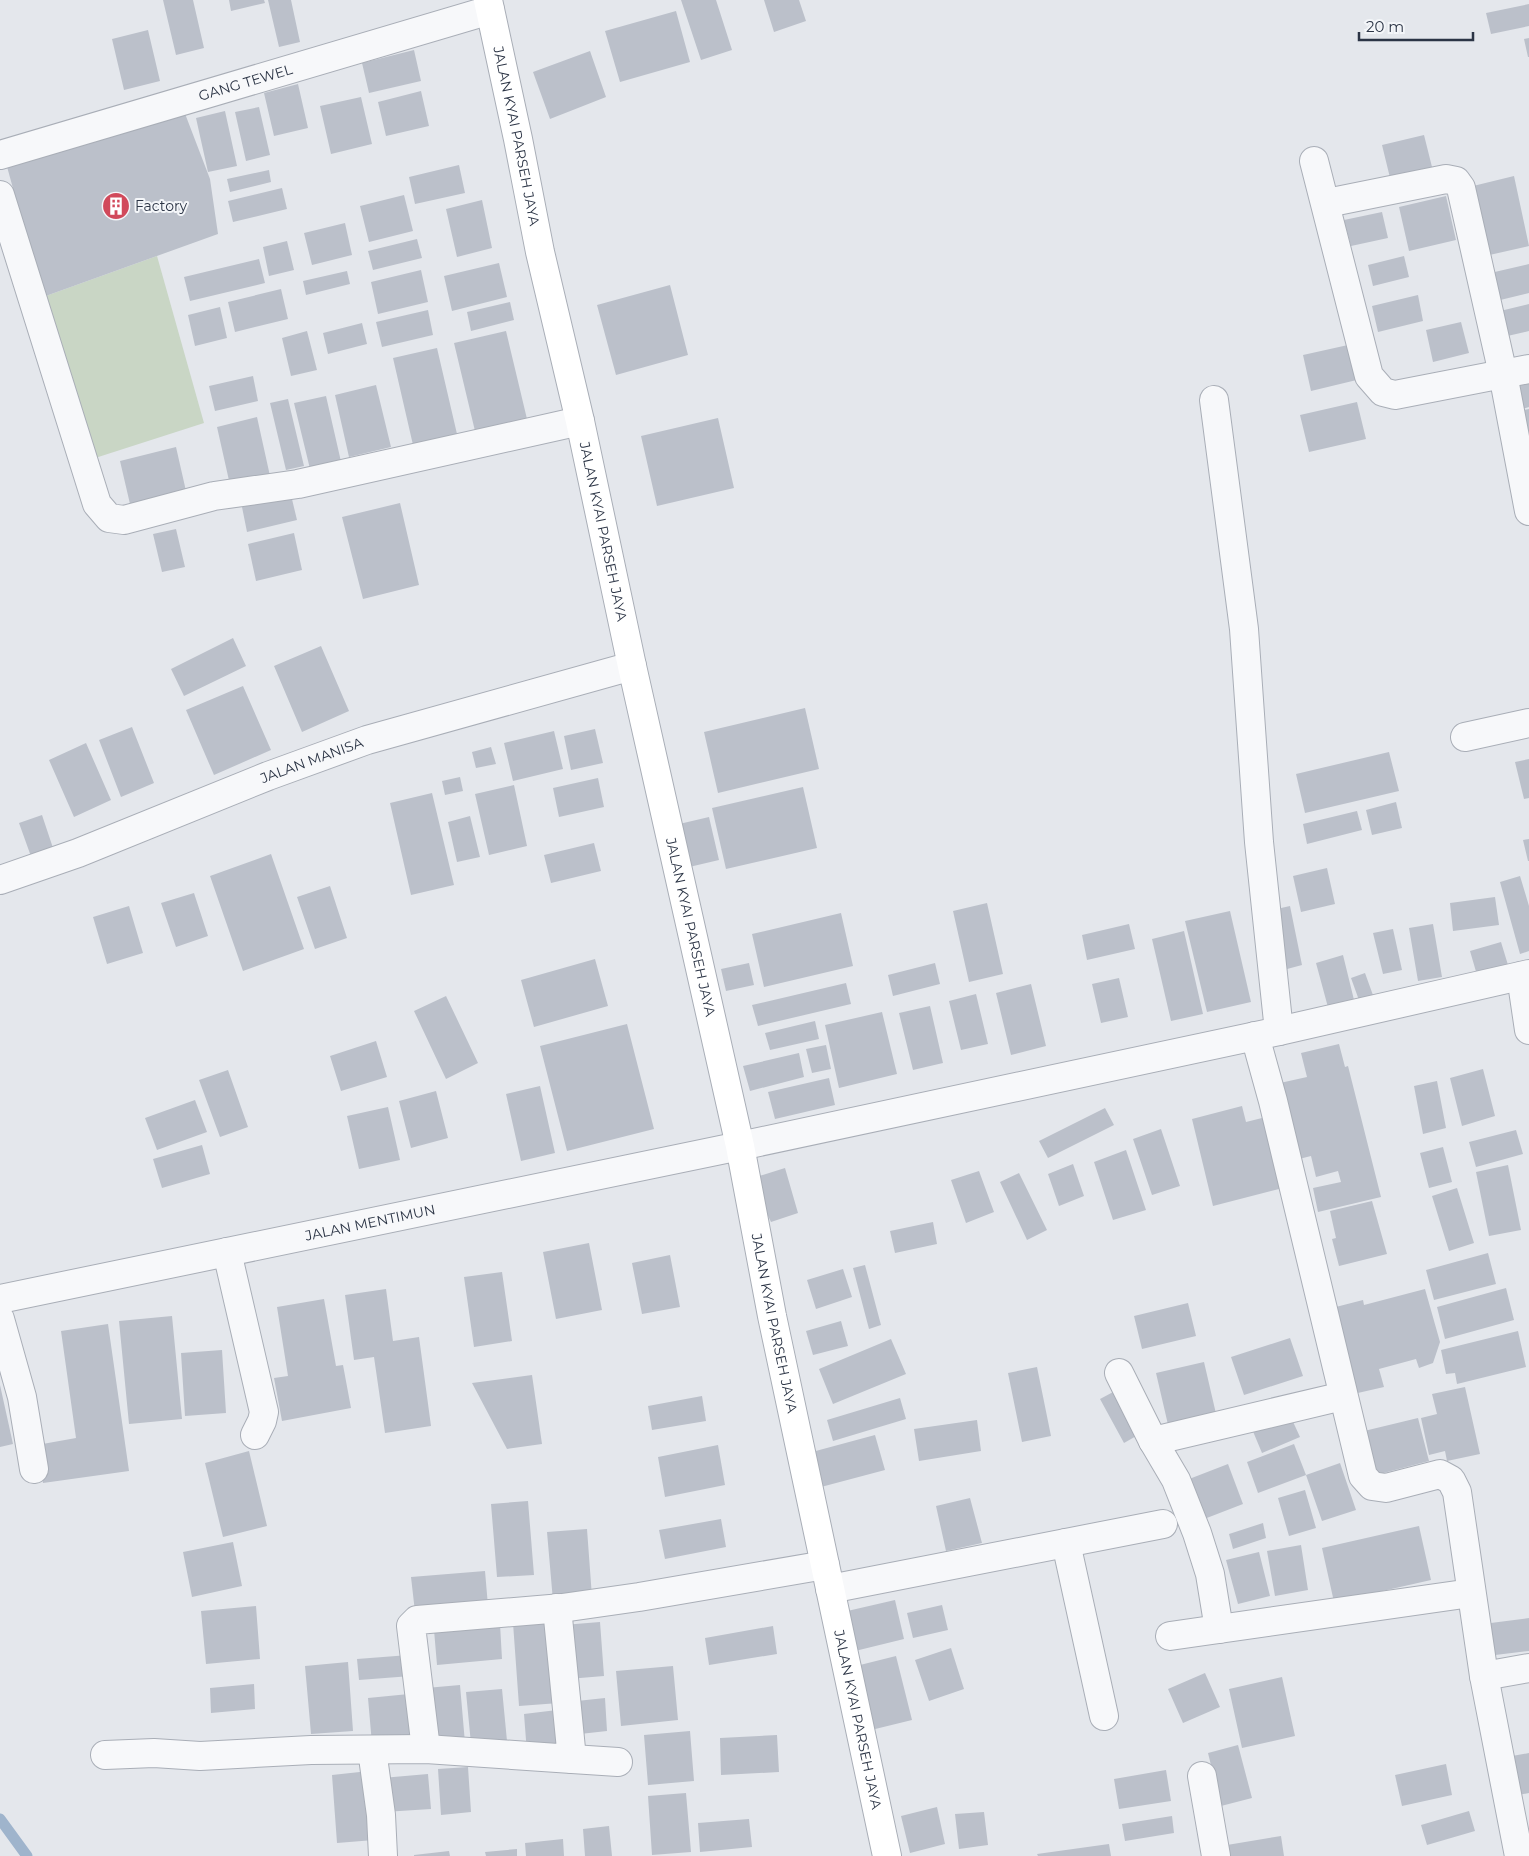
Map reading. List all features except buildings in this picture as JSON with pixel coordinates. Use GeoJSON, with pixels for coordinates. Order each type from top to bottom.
{"type":"FeatureCollection","features":[{"type":"Feature","properties":{"kind":"main road","name":"JALAN KYAI PARSEH JAYA"},"geometry":{"type":"LineString","coordinates":[[489,5],[540,252],[580,421],[632,666],[740,1146],[772,1316],[887,1856]]}},
{"type":"Feature","properties":{"kind":"street","name":"GANG TEWEL"},"geometry":{"type":"LineString","coordinates":[[0,155],[489,5]]}},
{"type":"Feature","properties":{"kind":"street"},"geometry":{"type":"LineString","coordinates":[[1314,160],[1369,376],[1383,392],[1396,395],[1529,369]]}},
{"type":"Feature","properties":{"kind":"street"},"geometry":{"type":"LineString","coordinates":[[1327,203],[1446,179],[1456,182],[1461,188],[1503,374],[1529,511]]}},
{"type":"Feature","properties":{"kind":"street"},"geometry":{"type":"LineString","coordinates":[[0,195],[97,504],[109,518],[124,520],[214,496],[298,484],[580,421]]}},
{"type":"Feature","properties":{"kind":"street"},"geometry":{"type":"LineString","coordinates":[[1214,400],[1244,629],[1258,842],[1267,1034],[1273,1101],[1362,1476],[1372,1486],[1386,1488],[1440,1474],[1451,1480],[1457,1492],[1484,1676],[1518,1856]]}},
{"type":"Feature","properties":{"kind":"street","name":"JALAN MANISA"},"geometry":{"type":"LineString","coordinates":[[0,880],[78,853],[268,776],[367,740],[632,666]]}},
{"type":"Feature","properties":{"kind":"street"},"geometry":{"type":"LineString","coordinates":[[1465,737],[1529,723]]}},
{"type":"Feature","properties":{"kind":"street"},"geometry":{"type":"LineString","coordinates":[[1525,975],[1529,1030]]}},
{"type":"Feature","properties":{"kind":"street","name":"JALAN MENTIMUN"},"geometry":{"type":"LineString","coordinates":[[0,1299],[740,1146],[1267,1034],[1525,975]]}},
{"type":"Feature","properties":{"kind":"street"},"geometry":{"type":"LineString","coordinates":[[227,1252],[264,1412],[255,1435]]}},
{"type":"Feature","properties":{"kind":"street"},"geometry":{"type":"LineString","coordinates":[[0,1318],[22,1397],[34,1469]]}},
{"type":"Feature","properties":{"kind":"street"},"geometry":{"type":"LineString","coordinates":[[1119,1373],[1153,1441],[1176,1480],[1197,1533],[1210,1574],[1219,1630]]}},
{"type":"Feature","properties":{"kind":"street"},"geometry":{"type":"LineString","coordinates":[[1153,1441],[1344,1396]]}},
{"type":"Feature","properties":{"kind":"street"},"geometry":{"type":"LineString","coordinates":[[426,1749],[412,1626],[417,1620],[557,1608],[639,1597],[828,1577],[1066,1543],[1162,1524]]}},
{"type":"Feature","properties":{"kind":"street"},"geometry":{"type":"LineString","coordinates":[[1066,1543],[1104,1716]]}},
{"type":"Feature","properties":{"kind":"street"},"geometry":{"type":"LineString","coordinates":[[1170,1636],[1471,1593]]}},
{"type":"Feature","properties":{"kind":"street"},"geometry":{"type":"LineString","coordinates":[[557,1608],[572,1759]]}},
{"type":"Feature","properties":{"kind":"street"},"geometry":{"type":"LineString","coordinates":[[1484,1676],[1529,1668]]}},
{"type":"Feature","properties":{"kind":"street"},"geometry":{"type":"LineString","coordinates":[[105,1755],[154,1753],[200,1756],[312,1750],[426,1749],[618,1762]]}},
{"type":"Feature","properties":{"kind":"street"},"geometry":{"type":"LineString","coordinates":[[372,1750],[381,1815],[383,1856]]}},
{"type":"Feature","properties":{"kind":"street"},"geometry":{"type":"LineString","coordinates":[[1202,1776],[1216,1856]]}},
{"type":"Feature","properties":{"kind":"green space"},"geometry":{"type":"Polygon","coordinates":[[[157,256],[204,423],[89,460],[43,297],[157,256]]]}},
{"type":"Feature","properties":{"kind":"waterway"},"geometry":{"type":"LineString","coordinates":[[0,1819],[27,1856]]}},
{"type":"Feature","properties":{"kind":"place","name":"Factory"},"geometry":{"type":"Point","coordinates":[116,206]}}]}
